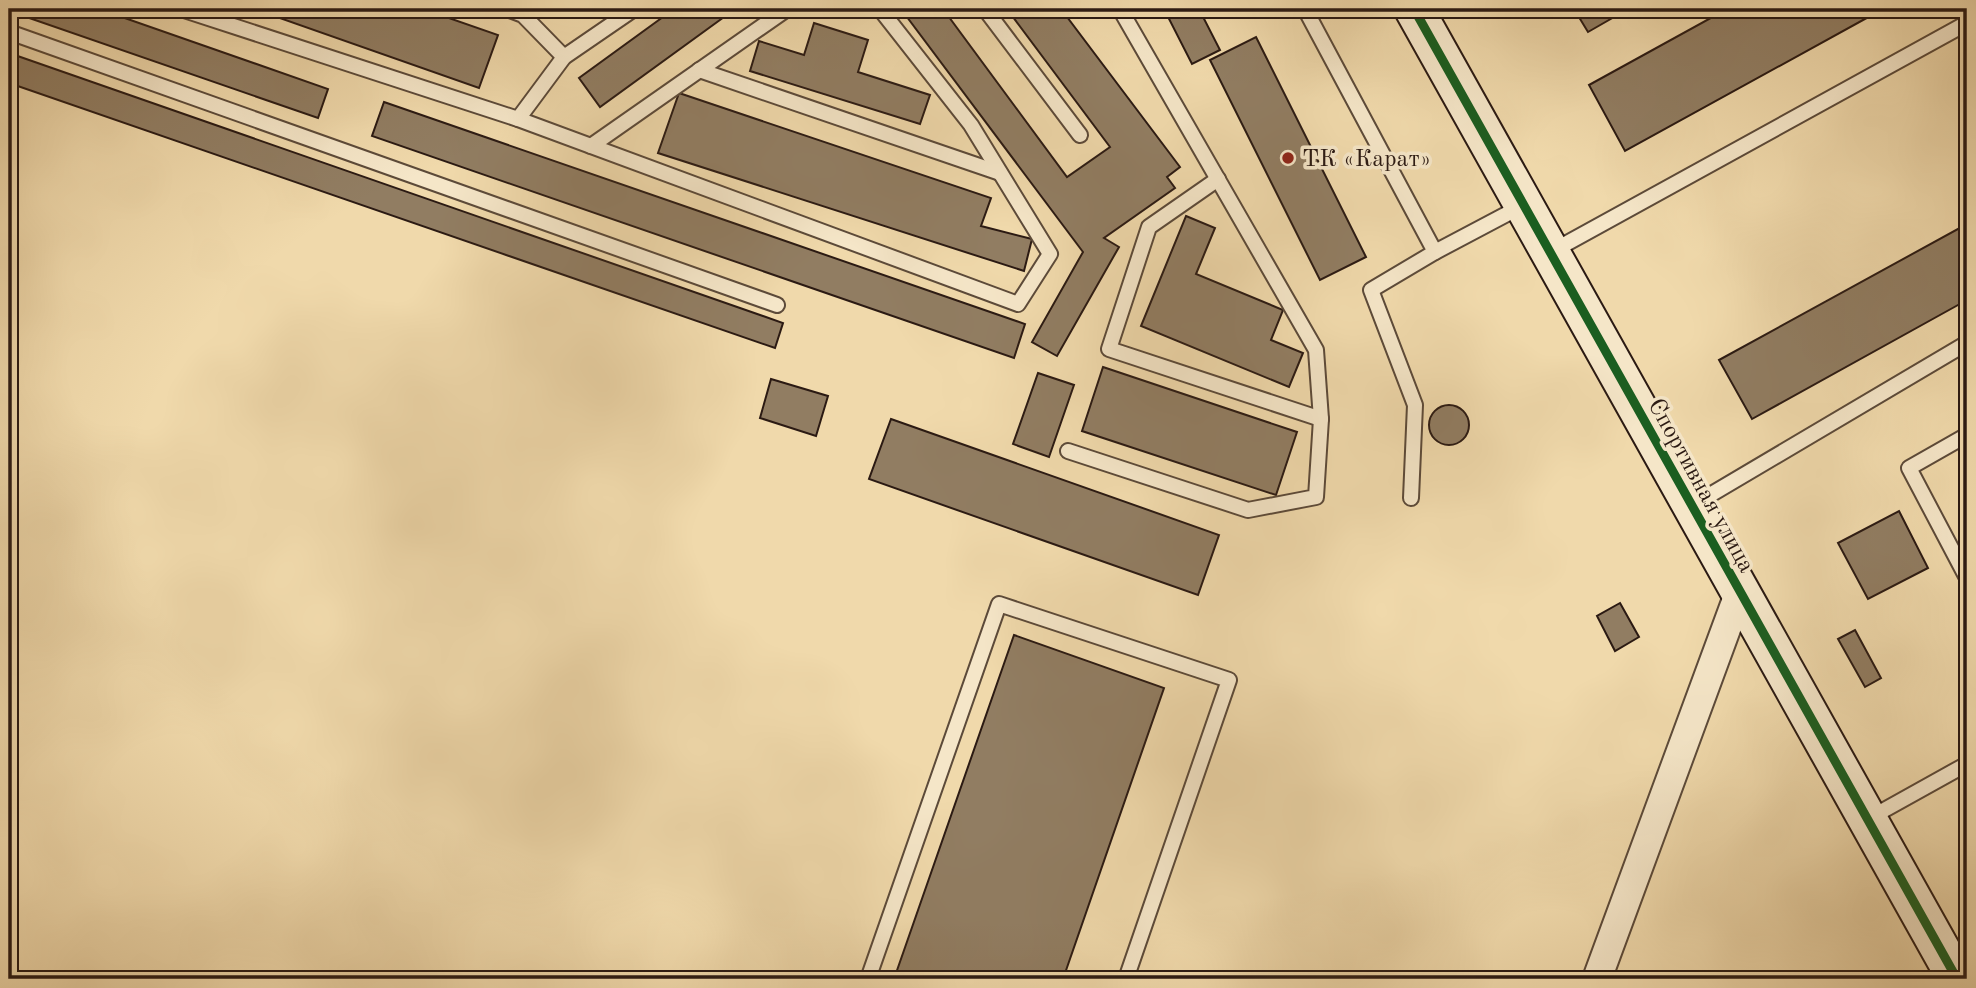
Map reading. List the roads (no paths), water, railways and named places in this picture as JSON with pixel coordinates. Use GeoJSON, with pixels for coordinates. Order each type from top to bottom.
{"type":"FeatureCollection","features":[{"type":"Feature","properties":{"kind":"street","name":"Спортивная улица"},"geometry":{"type":"LineString","coordinates":[[1414,9],[1957,979]]}},
{"type":"Feature","properties":{"kind":"street"},"geometry":{"type":"LineString","coordinates":[[1597,979],[1740,591]]}},
{"type":"Feature","properties":{"kind":"lane"},"geometry":{"type":"LineString","coordinates":[[181,9],[517,119],[1018,304],[1050,254],[971,125],[880,9]]}},
{"type":"Feature","properties":{"kind":"lane"},"geometry":{"type":"LineString","coordinates":[[507,9],[525,12],[564,57]]}},
{"type":"Feature","properties":{"kind":"lane"},"geometry":{"type":"LineString","coordinates":[[517,119],[564,57],[634,9]]}},
{"type":"Feature","properties":{"kind":"lane"},"geometry":{"type":"LineString","coordinates":[[591,146],[787,9]]}},
{"type":"Feature","properties":{"kind":"lane"},"geometry":{"type":"LineString","coordinates":[[985,9],[1080,135]]}},
{"type":"Feature","properties":{"kind":"lane"},"geometry":{"type":"LineString","coordinates":[[1068,451],[1248,510],[1316,497],[1321,419],[1315,350],[1120,9]]}},
{"type":"Feature","properties":{"kind":"lane"},"geometry":{"type":"LineString","coordinates":[[1305,9],[1435,252]]}},
{"type":"Feature","properties":{"kind":"lane"},"geometry":{"type":"LineString","coordinates":[[1550,252],[1967,23]]}},
{"type":"Feature","properties":{"kind":"lane"},"geometry":{"type":"LineString","coordinates":[[9,32],[776,304]]}},
{"type":"Feature","properties":{"kind":"lane"},"geometry":{"type":"LineString","coordinates":[[699,70],[1000,173]]}},
{"type":"Feature","properties":{"kind":"lane"},"geometry":{"type":"LineString","coordinates":[[1218,179],[1149,227],[1109,349],[1321,419]]}},
{"type":"Feature","properties":{"kind":"lane"},"geometry":{"type":"LineString","coordinates":[[1411,498],[1415,405],[1371,290],[1523,205]]}},
{"type":"Feature","properties":{"kind":"lane"},"geometry":{"type":"LineString","coordinates":[[1691,506],[1967,343]]}},
{"type":"Feature","properties":{"kind":"lane"},"geometry":{"type":"LineString","coordinates":[[1967,435],[1909,468],[1967,578]]}},
{"type":"Feature","properties":{"kind":"lane"},"geometry":{"type":"LineString","coordinates":[[868,979],[999,604],[1229,680],[1126,979]]}},
{"type":"Feature","properties":{"kind":"lane"},"geometry":{"type":"LineString","coordinates":[[1867,819],[1967,764]]}},
{"type":"Feature","properties":{"kind":"place","name":"ТК «Карат»"},"geometry":{"type":"Point","coordinates":[1288,158]}}]}
